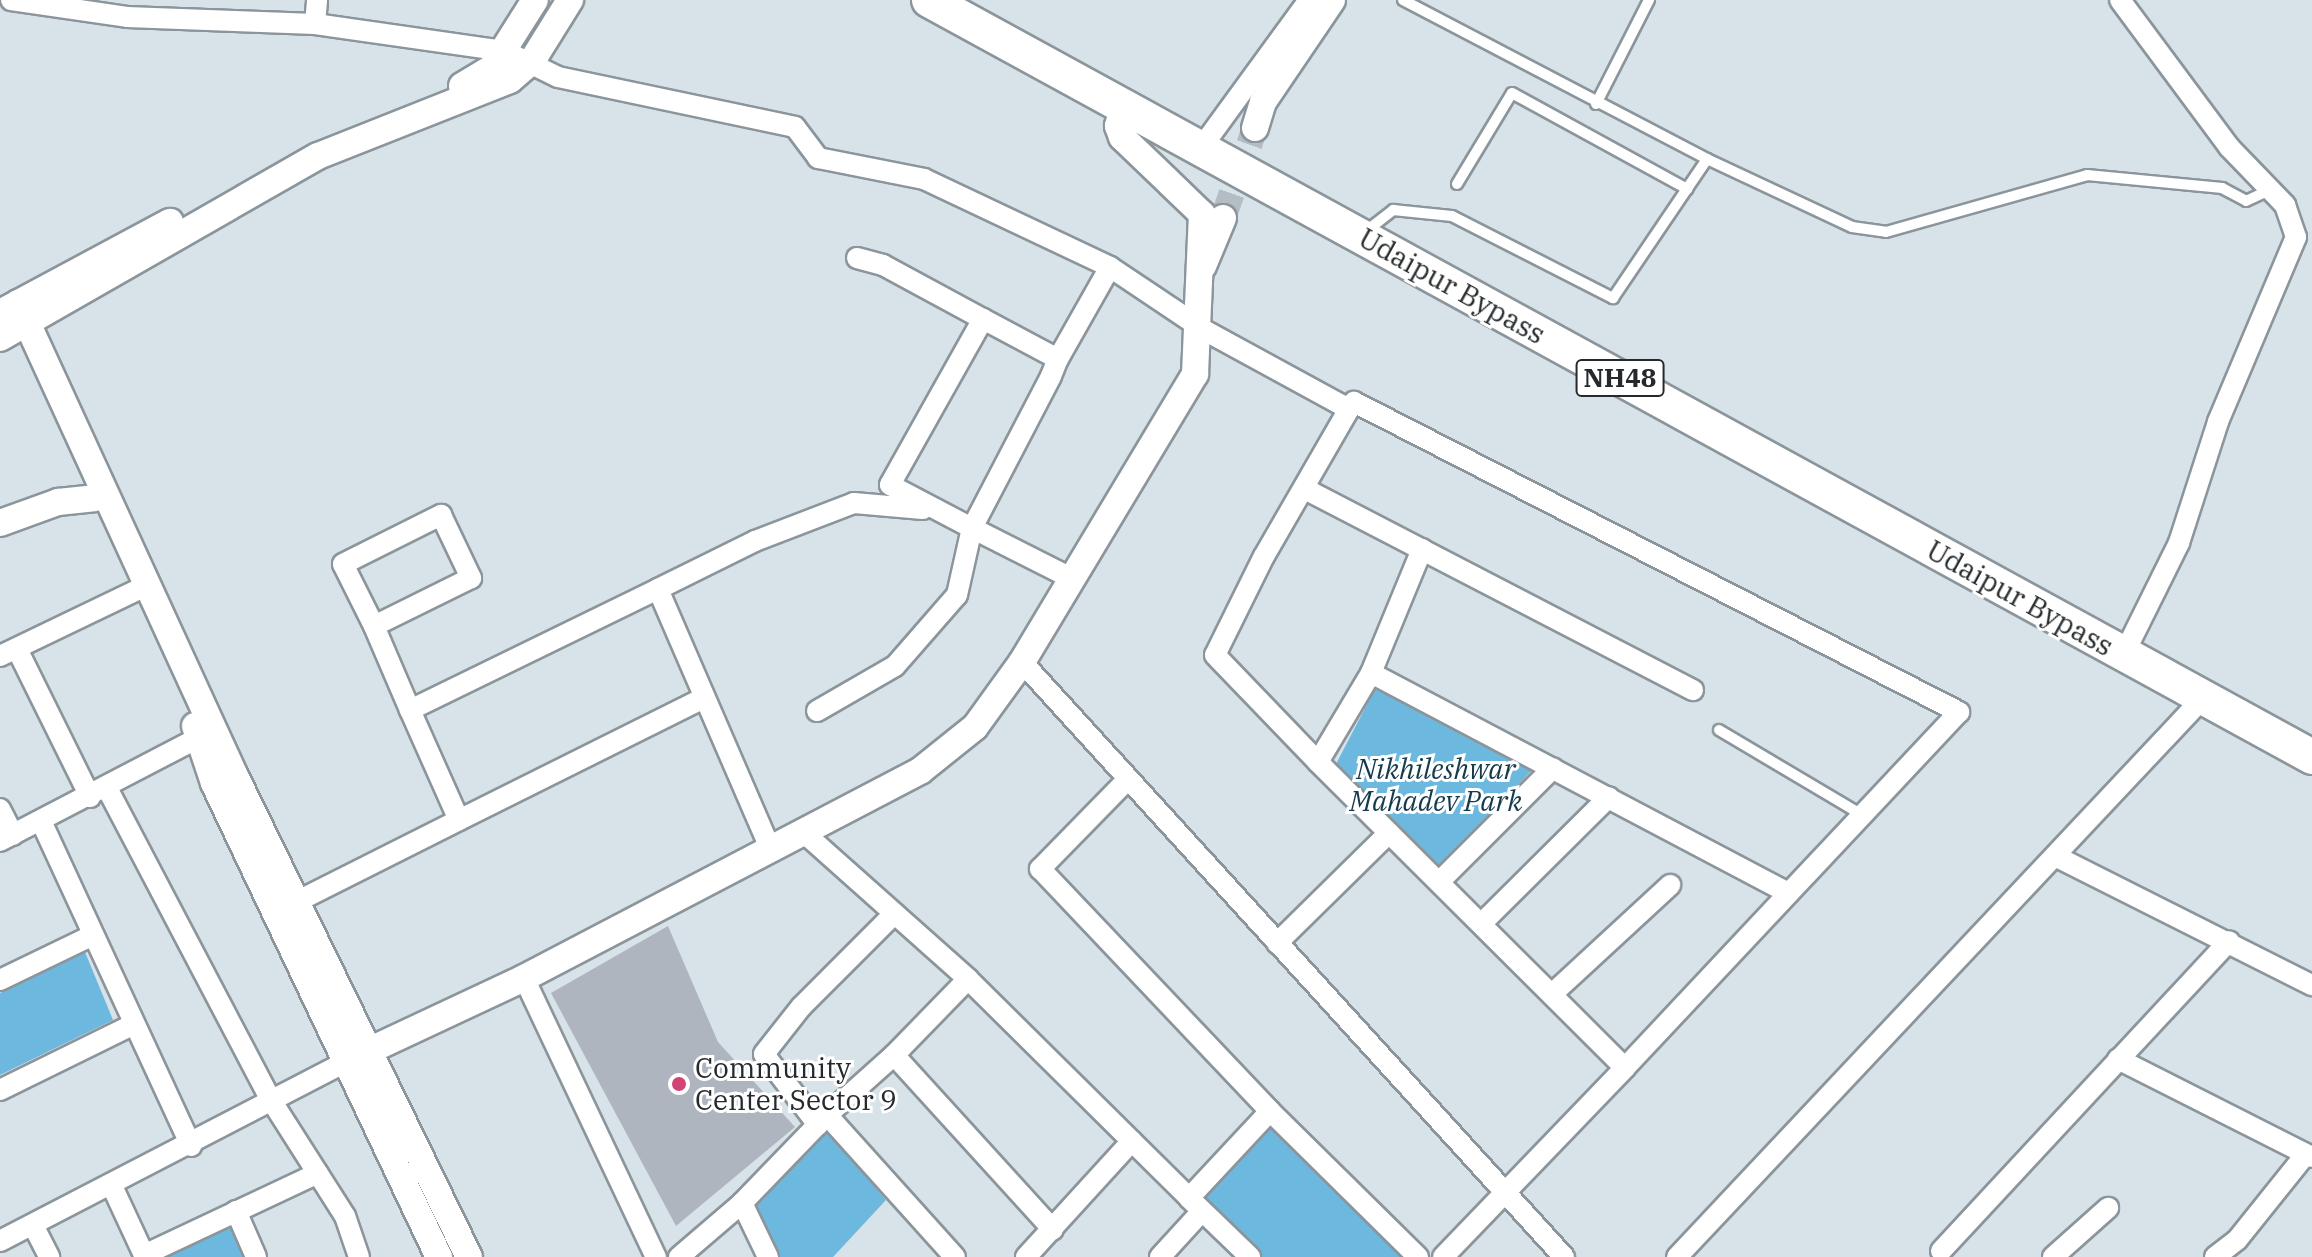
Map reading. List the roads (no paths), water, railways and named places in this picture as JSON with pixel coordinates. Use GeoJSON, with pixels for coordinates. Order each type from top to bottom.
{"type":"FeatureCollection","features":[{"type":"Feature","properties":{"kind":"highway","name":"Udaipur Bypass"},"geometry":{"type":"LineString","coordinates":[[929,0],[2299,749]]}},
{"type":"Feature","properties":{"kind":"street"},"geometry":{"type":"LineString","coordinates":[[11,0],[127,17],[315,24],[458,44],[502,66]]}},
{"type":"Feature","properties":{"kind":"street"},"geometry":{"type":"LineString","coordinates":[[315,24],[317,0]]}},
{"type":"Feature","properties":{"kind":"street"},"geometry":{"type":"LineString","coordinates":[[10,320],[311,146],[469,83],[502,66],[535,0]]}},
{"type":"Feature","properties":{"kind":"street"},"geometry":{"type":"LineString","coordinates":[[532,61],[570,0]]}},
{"type":"Feature","properties":{"kind":"street"},"geometry":{"type":"LineString","coordinates":[[1201,148],[1309,0]]}},
{"type":"Feature","properties":{"kind":"street"},"geometry":{"type":"LineString","coordinates":[[1255,128],[1263,102],[1332,0]]}},
{"type":"Feature","properties":{"kind":"street"},"geometry":{"type":"LineString","coordinates":[[2120,0],[2229,147],[2270,190],[2294,223],[2292,251],[2235,378],[2173,557],[2124,654]]}},
{"type":"Feature","properties":{"kind":"street"},"geometry":{"type":"LineString","coordinates":[[458,44],[472,55],[469,83]]}},
{"type":"Feature","properties":{"kind":"street"},"geometry":{"type":"LineString","coordinates":[[10,320],[318,156],[502,66],[532,61],[558,77],[795,127],[818,158],[924,179],[1110,267],[1197,324],[1349,409]]}},
{"type":"Feature","properties":{"kind":"street"},"geometry":{"type":"LineString","coordinates":[[0,1241],[191,1146],[370,1048],[524,978],[920,771],[975,727],[1022,662],[1195,374],[1203,266],[1202,214],[1122,137],[1118,126],[1123,107]]}},
{"type":"Feature","properties":{"kind":"street"},"geometry":{"type":"LineString","coordinates":[[1203,266],[1223,218]]}},
{"type":"Feature","properties":{"kind":"street"},"geometry":{"type":"LineString","coordinates":[[857,258],[883,265],[1058,359]]}},
{"type":"Feature","properties":{"kind":"street"},"geometry":{"type":"LineString","coordinates":[[817,711],[895,666],[929,633],[957,595],[972,528],[1058,359],[1110,267]]}},
{"type":"Feature","properties":{"kind":"street"},"geometry":{"type":"LineString","coordinates":[[983,319],[890,485],[1073,579]]}},
{"type":"Feature","properties":{"kind":"street"},"geometry":{"type":"LineString","coordinates":[[10,320],[94,498],[200,737],[296,902],[370,1048],[469,1257]]}},
{"type":"Feature","properties":{"kind":"street"},"geometry":{"type":"LineString","coordinates":[[10,320],[224,778],[347,1061],[439,1257]]}},
{"type":"Feature","properties":{"kind":"street"},"geometry":{"type":"LineString","coordinates":[[1443,1257],[1503,1191],[1625,1068],[1959,712],[1354,402],[1264,556],[1215,655],[1625,1068]]}},
{"type":"Feature","properties":{"kind":"street"},"geometry":{"type":"LineString","coordinates":[[1305,489],[1693,690]]}},
{"type":"Feature","properties":{"kind":"street"},"geometry":{"type":"LineString","coordinates":[[0,523],[58,502],[94,498]]}},
{"type":"Feature","properties":{"kind":"street"},"geometry":{"type":"LineString","coordinates":[[410,710],[755,541],[854,503],[916,506],[972,528]]}},
{"type":"Feature","properties":{"kind":"street"},"geometry":{"type":"LineString","coordinates":[[374,626],[471,578],[441,515],[343,564],[374,626],[459,820]]}},
{"type":"Feature","properties":{"kind":"street"},"geometry":{"type":"LineString","coordinates":[[1318,762],[1371,673],[1422,549]]}},
{"type":"Feature","properties":{"kind":"street"},"geometry":{"type":"LineString","coordinates":[[658,589],[770,848]]}},
{"type":"Feature","properties":{"kind":"street"},"geometry":{"type":"LineString","coordinates":[[135,591],[8,653],[98,792],[271,1100],[345,1216],[359,1257]]}},
{"type":"Feature","properties":{"kind":"street"},"geometry":{"type":"LineString","coordinates":[[1022,662],[1564,1257]]}},
{"type":"Feature","properties":{"kind":"street"},"geometry":{"type":"LineString","coordinates":[[1371,673],[1789,893]]}},
{"type":"Feature","properties":{"kind":"street"},"geometry":{"type":"LineString","coordinates":[[1677,1257],[2204,697]]}},
{"type":"Feature","properties":{"kind":"street"},"geometry":{"type":"LineString","coordinates":[[296,902],[704,698]]}},
{"type":"Feature","properties":{"kind":"street"},"geometry":{"type":"LineString","coordinates":[[0,809],[7,838],[200,737]]}},
{"type":"Feature","properties":{"kind":"street"},"geometry":{"type":"LineString","coordinates":[[2299,749],[2312,773]]}},
{"type":"Feature","properties":{"kind":"street"},"geometry":{"type":"LineString","coordinates":[[1439,882],[1553,768]]}},
{"type":"Feature","properties":{"kind":"street"},"geometry":{"type":"LineString","coordinates":[[1128,779],[1040,869],[1270,1111],[1418,1257]]}},
{"type":"Feature","properties":{"kind":"street"},"geometry":{"type":"LineString","coordinates":[[1481,924],[1609,797]]}},
{"type":"Feature","properties":{"kind":"street"},"geometry":{"type":"LineString","coordinates":[[41,821],[191,1146]]}},
{"type":"Feature","properties":{"kind":"street"},"geometry":{"type":"LineString","coordinates":[[802,831],[968,979],[1250,1257]]}},
{"type":"Feature","properties":{"kind":"street"},"geometry":{"type":"LineString","coordinates":[[1277,943],[1389,833]]}},
{"type":"Feature","properties":{"kind":"street"},"geometry":{"type":"LineString","coordinates":[[2055,856],[2312,985]]}},
{"type":"Feature","properties":{"kind":"street"},"geometry":{"type":"LineString","coordinates":[[1552,994],[1670,885]]}},
{"type":"Feature","properties":{"kind":"street"},"geometry":{"type":"LineString","coordinates":[[894,914],[801,1007],[764,1054],[822,1120],[955,1257]]}},
{"type":"Feature","properties":{"kind":"street"},"geometry":{"type":"LineString","coordinates":[[0,980],[93,935]]}},
{"type":"Feature","properties":{"kind":"street"},"geometry":{"type":"LineString","coordinates":[[1941,1255],[2229,941]]}},
{"type":"Feature","properties":{"kind":"street"},"geometry":{"type":"LineString","coordinates":[[524,978],[656,1257]]}},
{"type":"Feature","properties":{"kind":"street"},"geometry":{"type":"LineString","coordinates":[[679,1257],[742,1203],[822,1120],[894,1055],[968,979]]}},
{"type":"Feature","properties":{"kind":"street"},"geometry":{"type":"LineString","coordinates":[[0,1090],[134,1024]]}},
{"type":"Feature","properties":{"kind":"street"},"geometry":{"type":"LineString","coordinates":[[894,1055],[1053,1230]]}},
{"type":"Feature","properties":{"kind":"street"},"geometry":{"type":"LineString","coordinates":[[2118,1059],[2309,1155],[2237,1240],[2215,1257]]}},
{"type":"Feature","properties":{"kind":"street"},"geometry":{"type":"LineString","coordinates":[[1160,1257],[1196,1204],[1270,1111]]}},
{"type":"Feature","properties":{"kind":"street"},"geometry":{"type":"LineString","coordinates":[[1026,1257],[1132,1141]]}},
{"type":"Feature","properties":{"kind":"street"},"geometry":{"type":"LineString","coordinates":[[112,1186],[145,1256],[318,1173]]}},
{"type":"Feature","properties":{"kind":"street"},"geometry":{"type":"LineString","coordinates":[[742,1203],[768,1257]]}},
{"type":"Feature","properties":{"kind":"street"},"geometry":{"type":"LineString","coordinates":[[2053,1257],[2108,1208]]}},
{"type":"Feature","properties":{"kind":"street"},"geometry":{"type":"LineString","coordinates":[[236,1211],[256,1257]]}},
{"type":"Feature","properties":{"kind":"street"},"geometry":{"type":"LineString","coordinates":[[33,1225],[49,1257]]}},
{"type":"Feature","properties":{"kind":"lane"},"geometry":{"type":"LineString","coordinates":[[1403,0],[1596,104],[1852,227],[1886,232],[2087,175],[2222,188],[2246,201],[2270,190]]}},
{"type":"Feature","properties":{"kind":"lane"},"geometry":{"type":"LineString","coordinates":[[1596,104],[1649,0]]}},
{"type":"Feature","properties":{"kind":"lane"},"geometry":{"type":"LineString","coordinates":[[1457,184],[1512,93],[1687,189]]}},
{"type":"Feature","properties":{"kind":"lane"},"geometry":{"type":"LineString","coordinates":[[1360,235],[1393,210],[1452,216],[1613,298],[1707,159]]}},
{"type":"Feature","properties":{"kind":"lane"},"geometry":{"type":"LineString","coordinates":[[1719,730],[1862,815]]}},
{"type":"Feature","properties":{"kind":"tunnel"},"geometry":{"type":"LineString","coordinates":[[1223,218],[1255,128]]}},
{"type":"Feature","properties":{"kind":"place","name":"Community Center Sector 9"},"geometry":{"type":"Point","coordinates":[679,1084]}},
{"type":"Feature","properties":{"kind":"park label","name":"Nikhileshwar Mahadev Park"},"geometry":{"type":"Point","coordinates":[1436,785]}}]}
